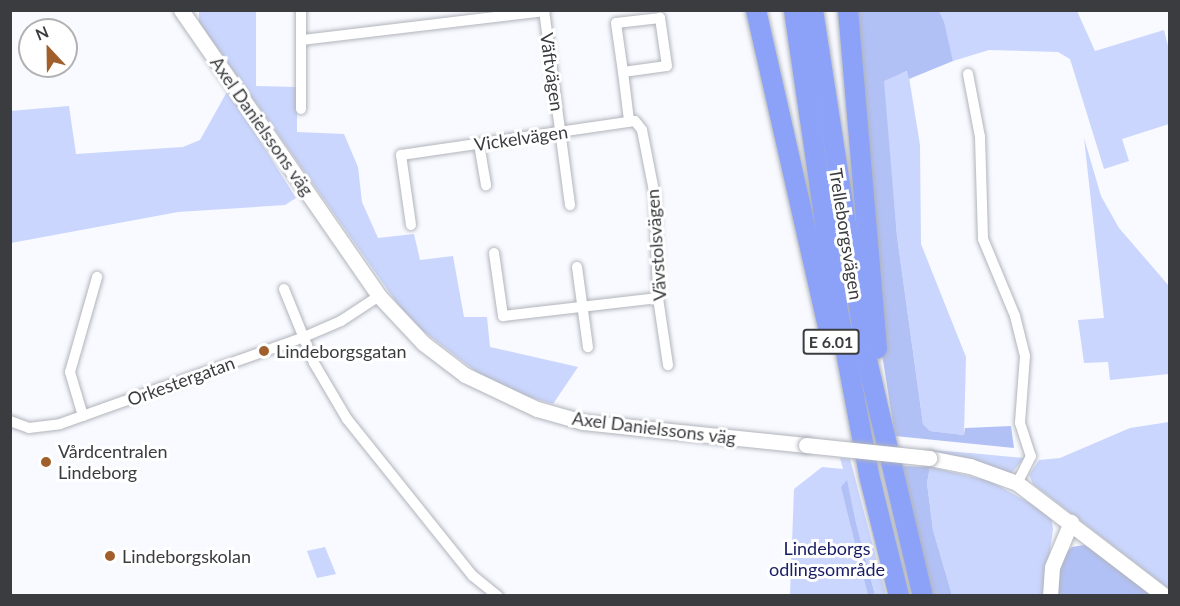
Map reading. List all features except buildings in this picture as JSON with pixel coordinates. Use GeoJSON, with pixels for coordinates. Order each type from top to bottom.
{"type":"FeatureCollection","features":[{"type":"Feature","properties":{"kind":"highway"},"geometry":{"type":"LineString","coordinates":[[749,10],[774,88]]}},
{"type":"Feature","properties":{"kind":"highway","name":"E 6.01"},"geometry":{"type":"LineString","coordinates":[[756,10],[846,403],[869,475]]}},
{"type":"Feature","properties":{"kind":"highway","name":"Trelleborgsvägen"},"geometry":{"type":"LineString","coordinates":[[794,10],[827,238],[869,475],[899,596]]}},
{"type":"Feature","properties":{"kind":"highway","name":"Trelleborgsvägen"},"geometry":{"type":"LineString","coordinates":[[813,10],[853,286],[923,596]]}},
{"type":"Feature","properties":{"kind":"highway"},"geometry":{"type":"LineString","coordinates":[[848,10],[876,343],[906,528]]}},
{"type":"Feature","properties":{"kind":"street"},"geometry":{"type":"LineString","coordinates":[[301,109],[302,10]]}},
{"type":"Feature","properties":{"kind":"street","name":"Axel Danielssons väg"},"geometry":{"type":"LineString","coordinates":[[182,11],[380,296],[423,343],[465,375],[558,416],[583,422],[929,458],[970,466],[1017,483],[1165,596]]}},
{"type":"Feature","properties":{"kind":"street"},"geometry":{"type":"LineString","coordinates":[[302,40],[544,11]]}},
{"type":"Feature","properties":{"kind":"street","name":"Väftvägen"},"geometry":{"type":"LineString","coordinates":[[544,11],[570,205]]}},
{"type":"Feature","properties":{"kind":"street","name":"Vävstolsvägen"},"geometry":{"type":"LineString","coordinates":[[623,72],[667,66],[660,18],[616,23],[623,72],[634,122],[655,196],[658,298],[668,365]]}},
{"type":"Feature","properties":{"kind":"street"},"geometry":{"type":"LineString","coordinates":[[968,74],[980,137],[983,239],[1015,316],[1025,356],[1020,423],[1031,456],[1017,483]]}},
{"type":"Feature","properties":{"kind":"street","name":"Vickelvägen"},"geometry":{"type":"LineString","coordinates":[[411,225],[401,155],[634,122]]}},
{"type":"Feature","properties":{"kind":"street"},"geometry":{"type":"LineString","coordinates":[[479,144],[486,185]]}},
{"type":"Feature","properties":{"kind":"street"},"geometry":{"type":"LineString","coordinates":[[494,253],[503,316],[658,298]]}},
{"type":"Feature","properties":{"kind":"street"},"geometry":{"type":"LineString","coordinates":[[577,267],[588,347]]}},
{"type":"Feature","properties":{"kind":"street"},"geometry":{"type":"LineString","coordinates":[[83,416],[70,372],[98,277]]}},
{"type":"Feature","properties":{"kind":"street"},"geometry":{"type":"LineString","coordinates":[[284,289],[304,337],[347,419],[462,562],[498,596]]}},
{"type":"Feature","properties":{"kind":"street","name":"Orkestergatan"},"geometry":{"type":"LineString","coordinates":[[10,421],[46,428],[83,416],[304,337],[341,321],[380,296]]}},
{"type":"Feature","properties":{"kind":"street"},"geometry":{"type":"LineString","coordinates":[[1050,596],[1052,567],[1071,522]]}},
{"type":"Feature","properties":{"kind":"green space"},"geometry":{"type":"Polygon","coordinates":[[[199,11],[256,11],[256,86],[297,87],[297,132],[344,134],[358,167],[362,202],[378,238],[414,234],[420,260],[453,256],[464,317],[487,317],[490,347],[578,367],[553,404],[515,393],[482,376],[423,331],[399,306],[199,22],[199,11]]]}},
{"type":"Feature","properties":{"kind":"green space"},"geometry":{"type":"Polygon","coordinates":[[[939,11],[1077,11],[1095,51],[1164,30],[1169,50],[1169,124],[1122,139],[1129,161],[1104,169],[1070,59],[1058,52],[989,50],[953,61],[939,11]]]}},
{"type":"Feature","properties":{"kind":"green space"},"geometry":{"type":"Polygon","coordinates":[[[908,71],[920,145],[921,244],[966,357],[964,435],[930,431],[923,424],[897,236],[883,80],[908,71]]]}},
{"type":"Feature","properties":{"kind":"green space"},"geometry":{"type":"Polygon","coordinates":[[[228,90],[296,198],[285,205],[178,212],[11,243],[10,111],[69,106],[76,154],[183,147],[200,140],[228,90]]]}},
{"type":"Feature","properties":{"kind":"green space"},"geometry":{"type":"Polygon","coordinates":[[[1084,138],[1101,196],[1119,228],[1169,286],[1169,374],[1110,380],[1108,362],[1084,363],[1078,320],[1104,318],[1084,138]]]}},
{"type":"Feature","properties":{"kind":"green space"},"geometry":{"type":"Polygon","coordinates":[[[1170,422],[1169,589],[1033,484],[1029,475],[1039,460],[1060,458],[1130,428],[1170,422]]]}},
{"type":"Feature","properties":{"kind":"green space"},"geometry":{"type":"Polygon","coordinates":[[[932,450],[970,453],[1024,458],[1011,474],[932,450]]]}},
{"type":"Feature","properties":{"kind":"green space","name":"Lindeborgs odlingsområde"},"geometry":{"type":"Polygon","coordinates":[[[840,458],[850,459],[886,595],[875,595],[855,519],[873,595],[790,596],[794,489],[822,467],[843,469],[840,458]]]}},
{"type":"Feature","properties":{"kind":"green space"},"geometry":{"type":"Polygon","coordinates":[[[930,467],[990,481],[1051,515],[1053,529],[1044,595],[952,595],[933,530],[927,483],[930,467]]]}},
{"type":"Feature","properties":{"kind":"green space"},"geometry":{"type":"Polygon","coordinates":[[[325,547],[336,574],[317,578],[307,551],[325,547]]]}},
{"type":"Feature","properties":{"kind":"shaded area"},"geometry":{"type":"Polygon","coordinates":[[[857,11],[939,11],[944,22],[953,61],[909,79],[907,71],[884,81],[897,236],[923,424],[930,431],[964,435],[965,428],[1011,426],[1014,448],[895,436],[882,354],[857,11]]]}},
{"type":"Feature","properties":{"kind":"shaded area"},"geometry":{"type":"Polygon","coordinates":[[[901,466],[930,467],[927,483],[933,530],[952,595],[931,595],[901,466]]]}},
{"type":"Feature","properties":{"kind":"shaded area"},"geometry":{"type":"Polygon","coordinates":[[[847,480],[875,595],[868,595],[841,487],[847,480]]]}},
{"type":"Feature","properties":{"kind":"shaded area"},"geometry":{"type":"Polygon","coordinates":[[[1084,545],[1095,550],[1153,595],[1058,595],[1056,583],[1064,555],[1072,547],[1084,545]]]}},
{"type":"Feature","properties":{"kind":"place","name":"Lindeborgsgatan"},"geometry":{"type":"Point","coordinates":[264,351]}},
{"type":"Feature","properties":{"kind":"place","name":"Vårdcentralen Lindeborg"},"geometry":{"type":"Point","coordinates":[46,462]}},
{"type":"Feature","properties":{"kind":"place","name":"Lindeborgskolan"},"geometry":{"type":"Point","coordinates":[110,556]}}]}
